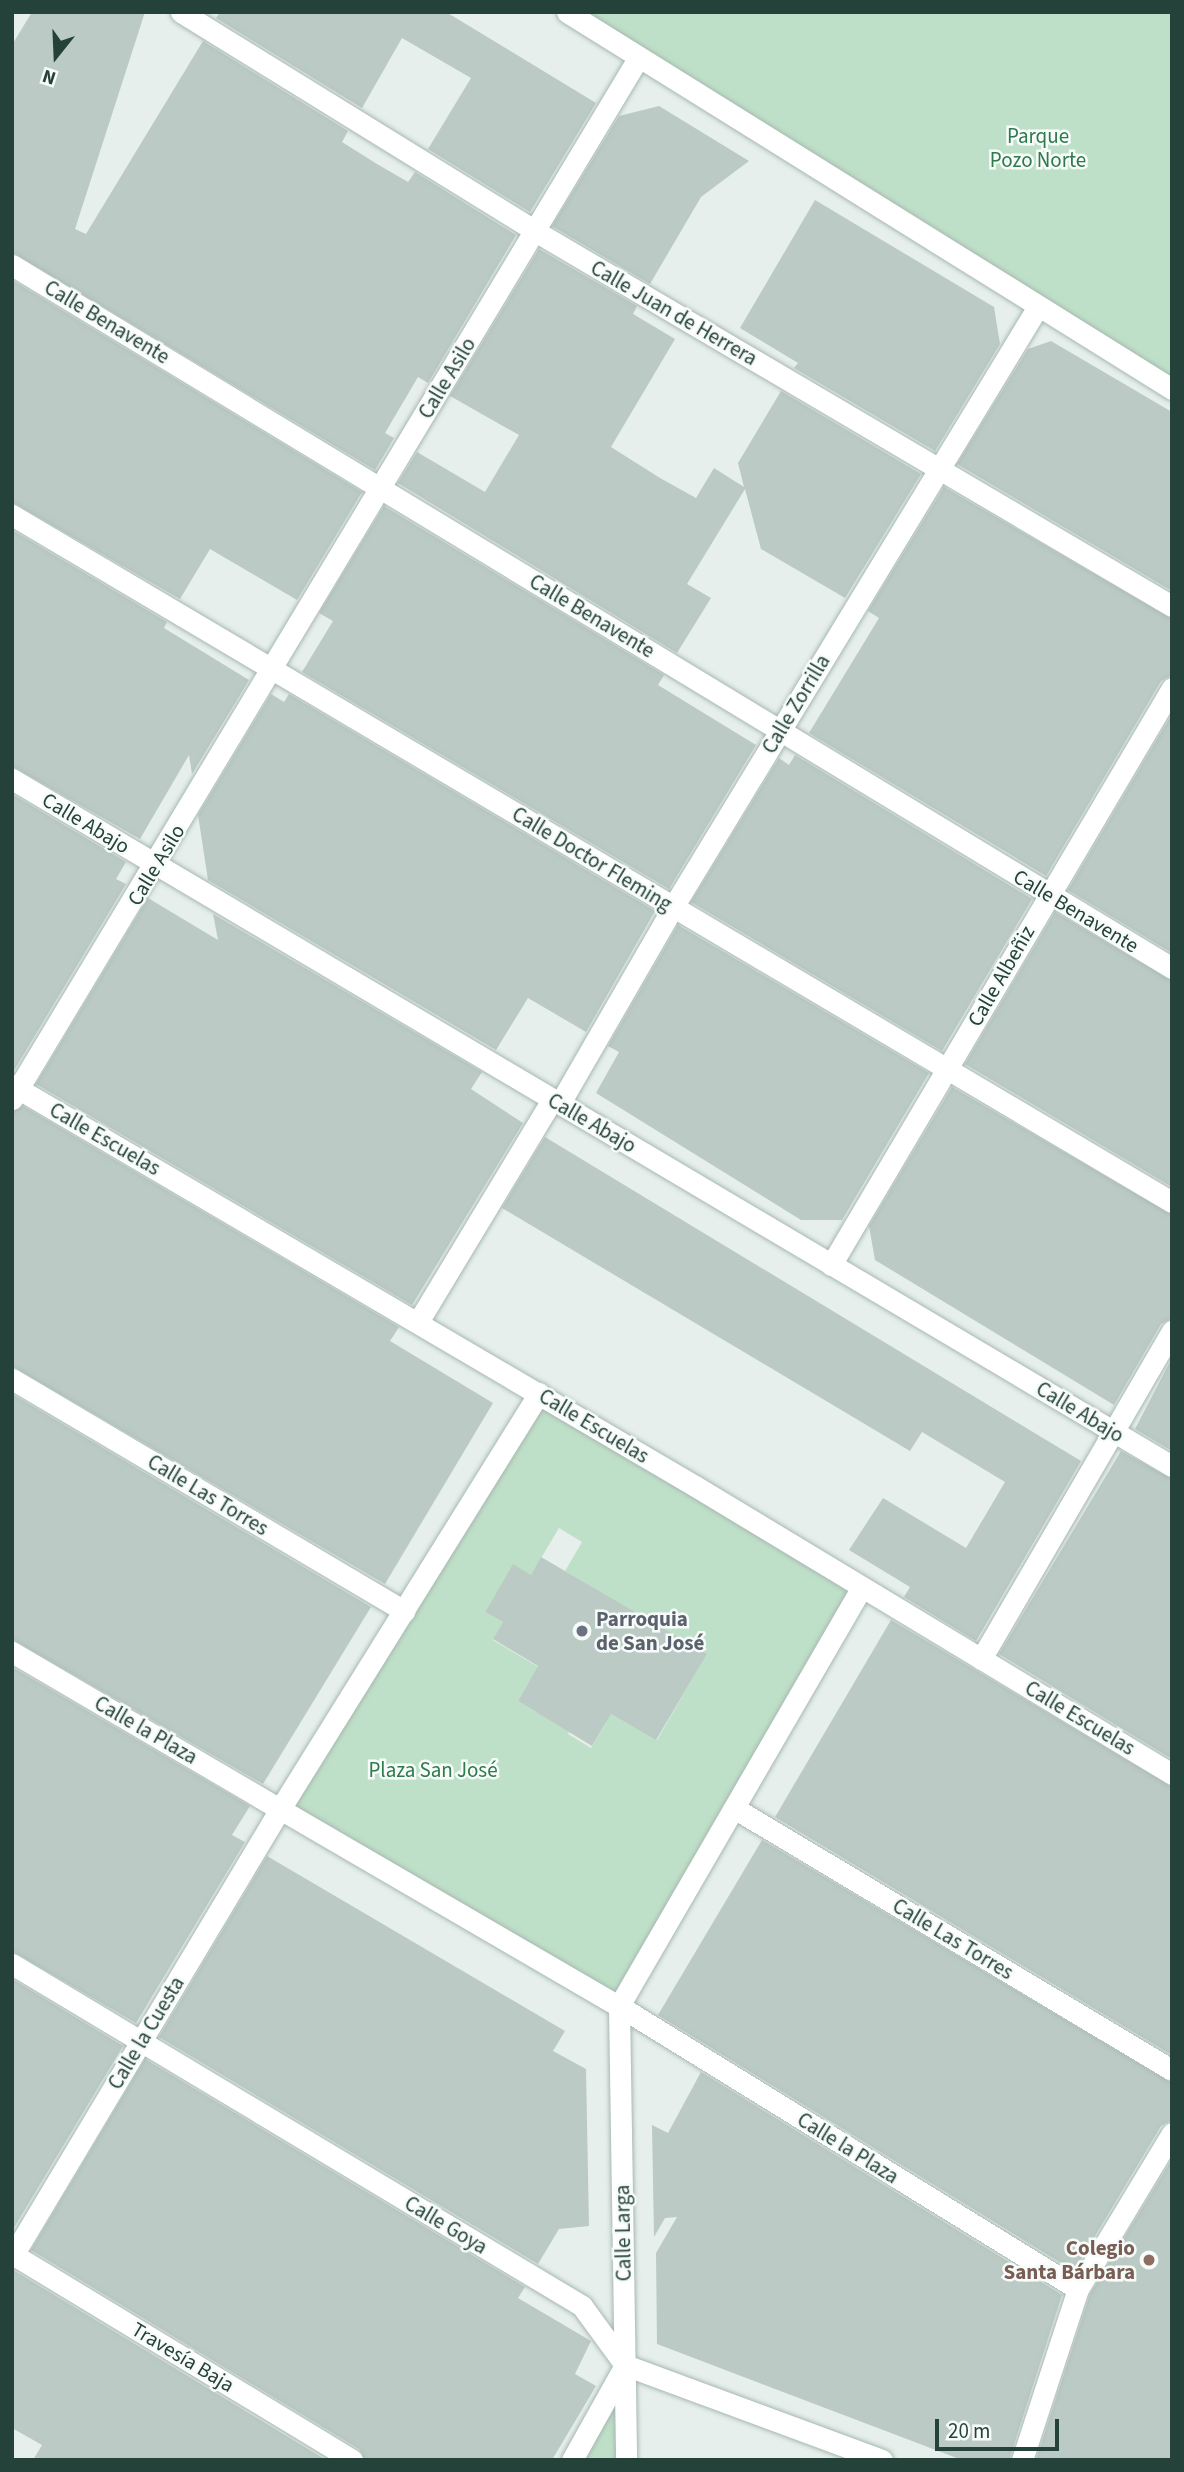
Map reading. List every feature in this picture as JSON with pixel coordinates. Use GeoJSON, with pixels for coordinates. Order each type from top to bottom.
{"type":"FeatureCollection","features":[{"type":"Feature","properties":{"kind":"street","name":"Calle Juan de Herrera"},"geometry":{"type":"LineString","coordinates":[[181,12],[535,230],[1172,606]]}},
{"type":"Feature","properties":{"kind":"street"},"geometry":{"type":"LineString","coordinates":[[567,12],[637,60],[1172,389]]}},
{"type":"Feature","properties":{"kind":"street","name":"Calle Asilo"},"geometry":{"type":"LineString","coordinates":[[14,1091],[156,864],[637,60]]}},
{"type":"Feature","properties":{"kind":"street","name":"Calle Benavente"},"geometry":{"type":"LineString","coordinates":[[12,265],[1172,968]]}},
{"type":"Feature","properties":{"kind":"street","name":"Calle Zorrilla"},"geometry":{"type":"LineString","coordinates":[[418,1322],[556,1102],[1037,308]]}},
{"type":"Feature","properties":{"kind":"street","name":"Calle Doctor Fleming"},"geometry":{"type":"LineString","coordinates":[[12,515],[1172,1202]]}},
{"type":"Feature","properties":{"kind":"street","name":"Calle Albeñiz"},"geometry":{"type":"LineString","coordinates":[[831,1265],[1172,688]]}},
{"type":"Feature","properties":{"kind":"street","name":"Calle Abajo"},"geometry":{"type":"LineString","coordinates":[[12,779],[1172,1466]]}},
{"type":"Feature","properties":{"kind":"street","name":"Calle Escuelas"},"geometry":{"type":"LineString","coordinates":[[14,1091],[539,1393],[1172,1774]]}},
{"type":"Feature","properties":{"kind":"street"},"geometry":{"type":"LineString","coordinates":[[981,1659],[1172,1331]]}},
{"type":"Feature","properties":{"kind":"street","name":"Calle Las Torres"},"geometry":{"type":"LineString","coordinates":[[12,1379],[404,1611]]}},
{"type":"Feature","properties":{"kind":"street"},"geometry":{"type":"LineString","coordinates":[[539,1393],[280,1809],[618,2006],[862,1587]]}},
{"type":"Feature","properties":{"kind":"street","name":"Calle la Plaza"},"geometry":{"type":"LineString","coordinates":[[12,1652],[280,1809]]}},
{"type":"Feature","properties":{"kind":"street","name":"Calle Las Torres"},"geometry":{"type":"LineString","coordinates":[[734,1808],[1172,2070]]}},
{"type":"Feature","properties":{"kind":"street","name":"Calle la Cuesta"},"geometry":{"type":"LineString","coordinates":[[13,2256],[280,1809]]}},
{"type":"Feature","properties":{"kind":"street","name":"Calle Goya"},"geometry":{"type":"LineString","coordinates":[[12,1964],[582,2306],[625,2365]]}},
{"type":"Feature","properties":{"kind":"street","name":"Calle la Plaza"},"geometry":{"type":"LineString","coordinates":[[618,2006],[1078,2289]]}},
{"type":"Feature","properties":{"kind":"street","name":"Calle Larga"},"geometry":{"type":"LineString","coordinates":[[618,2006],[626,2460]]}},
{"type":"Feature","properties":{"kind":"street"},"geometry":{"type":"LineString","coordinates":[[1022,2460],[1078,2289],[1172,2133]]}},
{"type":"Feature","properties":{"kind":"street","name":"Travesía Baja"},"geometry":{"type":"LineString","coordinates":[[13,2256],[352,2460]]}},
{"type":"Feature","properties":{"kind":"street"},"geometry":{"type":"LineString","coordinates":[[572,2460],[625,2365],[882,2460]]}},
{"type":"Feature","properties":{"kind":"green space","name":"Parque Pozo Norte"},"geometry":{"type":"Polygon","coordinates":[[[586,12],[1172,12],[1172,391],[586,12]]]}},
{"type":"Feature","properties":{"kind":"green space","name":"Plaza San José"},"geometry":{"type":"Polygon","coordinates":[[[539,1393],[862,1587],[619,2006],[280,1809],[539,1393]],[[559,1528],[531,1575],[513,1565],[485,1612],[503,1622],[493,1640],[547,1672],[529,1682],[518,1701],[536,1712],[579,1716],[568,1734],[591,1748],[606,1723],[602,1709],[657,1740],[706,1655],[565,1571],[582,1542],[559,1528]]]}},
{"type":"Feature","properties":{"kind":"green space"},"geometry":{"type":"Polygon","coordinates":[[[625,2365],[626,2460],[572,2460],[625,2365]]]}},
{"type":"Feature","properties":{"kind":"building"},"geometry":{"type":"Polygon","coordinates":[[[32,12],[145,12],[75,229],[86,234],[203,41],[348,131],[342,142],[377,164],[408,182],[415,172],[516,235],[428,383],[418,377],[385,433],[394,438],[375,470],[12,252],[12,45],[32,12]]]}},
{"type":"Feature","properties":{"kind":"building"},"geometry":{"type":"Polygon","coordinates":[[[220,12],[446,12],[596,103],[530,212],[428,149],[471,78],[402,38],[362,108],[216,18],[220,12]]]}},
{"type":"Feature","properties":{"kind":"building"},"geometry":{"type":"Polygon","coordinates":[[[659,106],[749,161],[701,197],[650,284],[552,226],[619,116],[659,106]]]}},
{"type":"Feature","properties":{"kind":"building"},"geometry":{"type":"Polygon","coordinates":[[[815,200],[994,307],[1000,344],[935,451],[794,368],[798,363],[740,328],[815,200]]]}},
{"type":"Feature","properties":{"kind":"building"},"geometry":{"type":"Polygon","coordinates":[[[539,249],[637,306],[633,314],[675,339],[611,447],[660,478],[696,498],[714,468],[744,487],[738,463],[781,391],[921,474],[845,598],[761,549],[745,489],[687,584],[711,598],[677,653],[398,483],[417,452],[485,492],[519,435],[450,396],[539,249]]]}},
{"type":"Feature","properties":{"kind":"building"},"geometry":{"type":"Polygon","coordinates":[[[12,280],[362,492],[297,600],[210,549],[180,599],[12,502],[12,280]]]}},
{"type":"Feature","properties":{"kind":"building"},"geometry":{"type":"Polygon","coordinates":[[[1051,341],[1172,412],[1172,591],[957,464],[1028,349],[1051,341]]]}},
{"type":"Feature","properties":{"kind":"building"},"geometry":{"type":"Polygon","coordinates":[[[944,487],[1172,619],[1172,675],[1161,681],[1046,876],[809,733],[879,618],[868,611],[944,487]]]}},
{"type":"Feature","properties":{"kind":"building"},"geometry":{"type":"Polygon","coordinates":[[[384,506],[664,675],[658,685],[756,745],[669,889],[302,672],[333,621],[319,613],[384,506]]]}},
{"type":"Feature","properties":{"kind":"building"},"geometry":{"type":"Polygon","coordinates":[[[12,530],[167,622],[164,628],[249,680],[192,774],[189,755],[140,839],[12,766],[12,530]]]}},
{"type":"Feature","properties":{"kind":"building"},"geometry":{"type":"Polygon","coordinates":[[[271,694],[284,702],[289,694],[655,911],[586,1032],[528,998],[496,1050],[208,880],[198,815],[271,694]]]}},
{"type":"Feature","properties":{"kind":"building"},"geometry":{"type":"Polygon","coordinates":[[[1172,714],[1172,953],[1068,890],[1172,714]]]}},
{"type":"Feature","properties":{"kind":"building"},"geometry":{"type":"Polygon","coordinates":[[[795,755],[1032,899],[942,1051],[691,902],[779,758],[789,765],[795,755]]]}},
{"type":"Feature","properties":{"kind":"building"},"geometry":{"type":"Polygon","coordinates":[[[12,794],[126,862],[116,879],[126,884],[13,1072],[12,794]]]}},
{"type":"Feature","properties":{"kind":"building"},"geometry":{"type":"Polygon","coordinates":[[[148,898],[218,940],[213,914],[482,1072],[471,1089],[523,1123],[412,1305],[36,1084],[148,898]]]}},
{"type":"Feature","properties":{"kind":"building"},"geometry":{"type":"Polygon","coordinates":[[[1055,912],[1172,981],[1172,1187],[965,1064],[1055,912]]]}},
{"type":"Feature","properties":{"kind":"building"},"geometry":{"type":"Polygon","coordinates":[[[678,925],[929,1073],[842,1220],[801,1220],[596,1093],[619,1052],[608,1046],[678,925]]]}},
{"type":"Feature","properties":{"kind":"building"},"geometry":{"type":"Polygon","coordinates":[[[952,1087],[1172,1215],[1172,1318],[1161,1324],[1114,1405],[875,1260],[869,1226],[952,1087]]]}},
{"type":"Feature","properties":{"kind":"building"},"geometry":{"type":"Polygon","coordinates":[[[23,1106],[399,1327],[390,1341],[493,1403],[385,1584],[12,1366],[12,1112],[23,1106]]]}},
{"type":"Feature","properties":{"kind":"building"},"geometry":{"type":"Polygon","coordinates":[[[545,1137],[1081,1461],[976,1641],[904,1597],[910,1587],[849,1550],[883,1498],[966,1548],[1005,1482],[922,1432],[910,1451],[502,1208],[545,1137]]]}},
{"type":"Feature","properties":{"kind":"building"},"geometry":{"type":"Polygon","coordinates":[[[1172,1358],[1172,1451],[1135,1429],[1172,1358]]]}},
{"type":"Feature","properties":{"kind":"building"},"geometry":{"type":"Polygon","coordinates":[[[12,1394],[371,1607],[263,1784],[12,1639],[12,1394]]]}},
{"type":"Feature","properties":{"kind":"building"},"geometry":{"type":"Polygon","coordinates":[[[1121,1451],[1172,1479],[1172,1759],[999,1654],[1121,1451]]]}},
{"type":"Feature","properties":{"kind":"building","name":"Parroquia de San José"},"geometry":{"type":"Polygon","coordinates":[[[541,1557],[707,1654],[656,1740],[611,1714],[592,1746],[518,1701],[538,1666],[493,1639],[503,1622],[485,1612],[513,1564],[531,1575],[541,1557]]]}},
{"type":"Feature","properties":{"kind":"building"},"geometry":{"type":"Polygon","coordinates":[[[891,1620],[1172,1787],[1172,2055],[775,1817],[891,1620]]]}},
{"type":"Feature","properties":{"kind":"building"},"geometry":{"type":"Polygon","coordinates":[[[12,1667],[250,1806],[232,1835],[245,1842],[136,2023],[12,1951],[12,1667]]]}},
{"type":"Feature","properties":{"kind":"building"},"geometry":{"type":"Polygon","coordinates":[[[762,1840],[1172,2083],[1172,2120],[1161,2126],[1074,2271],[658,2015],[762,1840]]]}},
{"type":"Feature","properties":{"kind":"building"},"geometry":{"type":"Polygon","coordinates":[[[267,1856],[565,2031],[553,2051],[586,2069],[589,2226],[559,2229],[538,2264],[159,2037],[267,1856]]]}},
{"type":"Feature","properties":{"kind":"building"},"geometry":{"type":"Polygon","coordinates":[[[12,1979],[123,2046],[12,2231],[12,1979]]]}},
{"type":"Feature","properties":{"kind":"building"},"geometry":{"type":"Polygon","coordinates":[[[145,2059],[525,2287],[518,2298],[591,2341],[575,2374],[596,2386],[552,2460],[365,2460],[359,2449],[31,2250],[145,2059]]]}},
{"type":"Feature","properties":{"kind":"building"},"geometry":{"type":"Polygon","coordinates":[[[701,2072],[1062,2295],[1009,2460],[962,2460],[657,2344],[656,2253],[677,2217],[665,2218],[654,2237],[652,2125],[668,2133],[701,2072]]]}},
{"type":"Feature","properties":{"kind":"building"},"geometry":{"type":"Polygon","coordinates":[[[1172,2159],[1172,2460],[1036,2460],[1090,2294],[1172,2159]]]}},
{"type":"Feature","properties":{"kind":"building"},"geometry":{"type":"Polygon","coordinates":[[[12,2270],[326,2460],[33,2460],[42,2445],[12,2428],[12,2270]]]}},
{"type":"Feature","properties":{"kind":"place","name":"Parroquia de San José"},"geometry":{"type":"Point","coordinates":[582,1631]}},
{"type":"Feature","properties":{"kind":"place","name":"Colegio Santa Bárbara"},"geometry":{"type":"Point","coordinates":[1149,2260]}}]}
